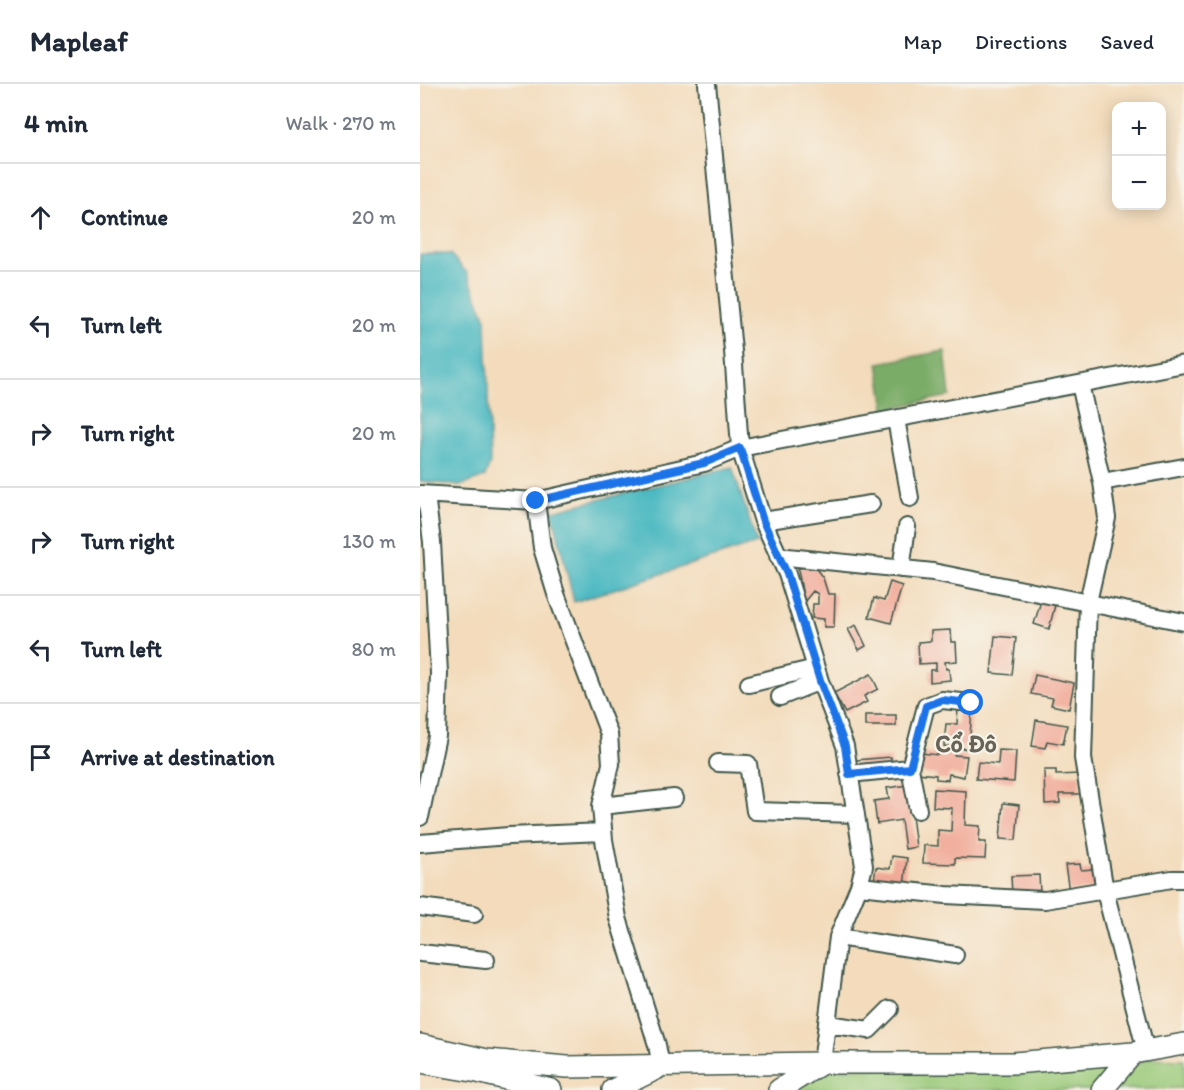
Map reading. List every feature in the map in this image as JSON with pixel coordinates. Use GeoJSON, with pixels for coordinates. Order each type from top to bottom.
{"type":"FeatureCollection","features":[{"type":"Feature","properties":{"kind":"main road"},"geometry":{"type":"LineString","coordinates":[[423,1051],[487,1060],[567,1067],[1014,1063],[1139,1052],[1184,1044]]}},
{"type":"Feature","properties":{"kind":"main road"},"geometry":{"type":"LineString","coordinates":[[423,1051],[478,1072],[550,1090]]}},
{"type":"Feature","properties":{"kind":"main road"},"geometry":{"type":"LineString","coordinates":[[1139,1052],[1184,1056]]}},
{"type":"Feature","properties":{"kind":"main road"},"geometry":{"type":"LineString","coordinates":[[1102,1090],[1139,1052]]}},
{"type":"Feature","properties":{"kind":"main road"},"geometry":{"type":"LineString","coordinates":[[779,1090],[822,1063]]}},
{"type":"Feature","properties":{"kind":"main road"},"geometry":{"type":"LineString","coordinates":[[613,1090],[661,1066]]}},
{"type":"Feature","properties":{"kind":"street"},"geometry":{"type":"LineString","coordinates":[[707,84],[740,448],[763,521],[787,574],[818,675],[845,746],[864,866],[859,886],[838,937],[822,1063]]}},
{"type":"Feature","properties":{"kind":"street"},"geometry":{"type":"LineString","coordinates":[[420,817],[437,736],[439,673],[432,542],[423,494],[536,501],[704,463],[740,448],[1184,364]]}},
{"type":"Feature","properties":{"kind":"street"},"geometry":{"type":"LineString","coordinates":[[1080,384],[1107,518],[1088,602],[1083,758],[1105,891],[1139,1052]]}},
{"type":"Feature","properties":{"kind":"street"},"geometry":{"type":"LineString","coordinates":[[896,419],[910,498]]}},
{"type":"Feature","properties":{"kind":"street"},"geometry":{"type":"LineString","coordinates":[[1101,482],[1184,467]]}},
{"type":"Feature","properties":{"kind":"street"},"geometry":{"type":"LineString","coordinates":[[536,501],[542,548],[556,594],[609,734],[611,764],[601,806],[603,832],[618,918],[657,1045],[661,1066]]}},
{"type":"Feature","properties":{"kind":"street"},"geometry":{"type":"LineString","coordinates":[[763,521],[871,504]]}},
{"type":"Feature","properties":{"kind":"street"},"geometry":{"type":"LineString","coordinates":[[901,569],[907,527]]}},
{"type":"Feature","properties":{"kind":"street"},"geometry":{"type":"LineString","coordinates":[[778,556],[933,572],[1184,622]]}},
{"type":"Feature","properties":{"kind":"street"},"geometry":{"type":"LineString","coordinates":[[749,684],[818,675]]}},
{"type":"Feature","properties":{"kind":"street"},"geometry":{"type":"LineString","coordinates":[[780,697],[818,675]]}},
{"type":"Feature","properties":{"kind":"street"},"geometry":{"type":"LineString","coordinates":[[918,810],[910,768],[926,706],[942,700],[971,703]]}},
{"type":"Feature","properties":{"kind":"street"},"geometry":{"type":"LineString","coordinates":[[718,763],[748,764],[755,811],[856,814]]}},
{"type":"Feature","properties":{"kind":"street"},"geometry":{"type":"LineString","coordinates":[[849,774],[910,768]]}},
{"type":"Feature","properties":{"kind":"street"},"geometry":{"type":"LineString","coordinates":[[601,806],[674,798]]}},
{"type":"Feature","properties":{"kind":"street"},"geometry":{"type":"LineString","coordinates":[[420,843],[603,832]]}},
{"type":"Feature","properties":{"kind":"street"},"geometry":{"type":"LineString","coordinates":[[859,886],[946,895],[1045,900],[1184,879]]}},
{"type":"Feature","properties":{"kind":"street"},"geometry":{"type":"LineString","coordinates":[[420,907],[474,914]]}},
{"type":"Feature","properties":{"kind":"street"},"geometry":{"type":"LineString","coordinates":[[838,937],[955,955]]}},
{"type":"Feature","properties":{"kind":"street"},"geometry":{"type":"LineString","coordinates":[[420,953],[486,960]]}},
{"type":"Feature","properties":{"kind":"street"},"geometry":{"type":"LineString","coordinates":[[828,1024],[868,1030],[890,1010]]}},
{"type":"Feature","properties":{"kind":"green space"},"geometry":{"type":"Polygon","coordinates":[[[945,351],[950,396],[885,409],[878,363],[945,351]]]}},
{"type":"Feature","properties":{"kind":"green space"},"geometry":{"type":"Polygon","coordinates":[[[1150,1058],[1184,1059],[1184,1088],[1108,1090],[1137,1064],[1150,1058]]]}},
{"type":"Feature","properties":{"kind":"green space"},"geometry":{"type":"Polygon","coordinates":[[[1106,1060],[1110,1067],[1096,1090],[787,1090],[825,1069],[1106,1060]]]}},
{"type":"Feature","properties":{"kind":"water"},"geometry":{"type":"Polygon","coordinates":[[[420,254],[450,254],[467,273],[486,319],[490,463],[485,477],[460,486],[420,481],[420,254]]]}},
{"type":"Feature","properties":{"kind":"water"},"geometry":{"type":"Polygon","coordinates":[[[732,467],[757,543],[574,602],[552,511],[732,467]]]}},
{"type":"Feature","properties":{"kind":"building"},"geometry":{"type":"Polygon","coordinates":[[[805,566],[817,570],[823,578],[828,594],[835,594],[834,627],[824,627],[824,619],[812,618],[813,604],[818,604],[818,594],[813,591],[804,602],[798,569],[805,566]]]}},
{"type":"Feature","properties":{"kind":"building"},"geometry":{"type":"Polygon","coordinates":[[[890,582],[902,586],[891,623],[869,617],[874,598],[884,601],[890,582]]]}},
{"type":"Feature","properties":{"kind":"building"},"geometry":{"type":"Polygon","coordinates":[[[1041,601],[1055,605],[1049,629],[1034,624],[1041,601]]]}},
{"type":"Feature","properties":{"kind":"building"},"geometry":{"type":"Polygon","coordinates":[[[856,625],[866,646],[859,650],[848,629],[856,625]]]}},
{"type":"Feature","properties":{"kind":"building"},"geometry":{"type":"Polygon","coordinates":[[[950,630],[951,642],[956,642],[957,661],[945,662],[946,669],[949,669],[950,680],[930,682],[930,670],[936,670],[936,663],[919,664],[918,642],[931,641],[931,631],[950,630]]]}},
{"type":"Feature","properties":{"kind":"building"},"geometry":{"type":"Polygon","coordinates":[[[995,636],[1016,638],[1012,675],[991,673],[995,636]]]}},
{"type":"Feature","properties":{"kind":"building"},"geometry":{"type":"Polygon","coordinates":[[[871,674],[878,689],[864,696],[867,702],[845,713],[834,693],[871,674]]]}},
{"type":"Feature","properties":{"kind":"building"},"geometry":{"type":"Polygon","coordinates":[[[1035,675],[1074,683],[1069,709],[1051,705],[1053,698],[1031,694],[1035,675]]]}},
{"type":"Feature","properties":{"kind":"building"},"geometry":{"type":"Polygon","coordinates":[[[958,708],[972,710],[969,749],[944,746],[946,724],[957,724],[958,708]]]}},
{"type":"Feature","properties":{"kind":"building"},"geometry":{"type":"Polygon","coordinates":[[[865,715],[896,715],[896,726],[865,726],[865,715]]]}},
{"type":"Feature","properties":{"kind":"building"},"geometry":{"type":"Polygon","coordinates":[[[1036,720],[1067,725],[1063,744],[1047,741],[1045,748],[1032,746],[1036,720]]]}},
{"type":"Feature","properties":{"kind":"building"},"geometry":{"type":"Polygon","coordinates":[[[939,749],[955,752],[954,755],[967,756],[964,777],[949,774],[948,780],[936,779],[936,775],[918,773],[921,753],[938,755],[939,749]]]}},
{"type":"Feature","properties":{"kind":"building"},"geometry":{"type":"Polygon","coordinates":[[[999,750],[1016,751],[1014,782],[976,779],[978,762],[998,764],[999,750]]]}},
{"type":"Feature","properties":{"kind":"building"},"geometry":{"type":"Polygon","coordinates":[[[891,757],[892,767],[857,770],[856,760],[891,757]]]}},
{"type":"Feature","properties":{"kind":"building"},"geometry":{"type":"Polygon","coordinates":[[[1044,770],[1056,770],[1056,775],[1080,774],[1080,794],[1059,794],[1060,803],[1045,804],[1044,770]]]}},
{"type":"Feature","properties":{"kind":"building"},"geometry":{"type":"Polygon","coordinates":[[[908,785],[916,847],[905,849],[901,820],[877,824],[874,801],[889,799],[887,788],[908,785]]]}},
{"type":"Feature","properties":{"kind":"building"},"geometry":{"type":"Polygon","coordinates":[[[934,789],[966,791],[965,825],[980,826],[979,842],[986,842],[985,859],[955,858],[955,864],[923,863],[924,845],[938,846],[938,830],[951,831],[952,808],[933,807],[934,789]]]}},
{"type":"Feature","properties":{"kind":"building"},"geometry":{"type":"Polygon","coordinates":[[[1003,803],[1019,805],[1016,840],[1000,839],[1003,803]]]}},
{"type":"Feature","properties":{"kind":"building"},"geometry":{"type":"Polygon","coordinates":[[[892,856],[907,858],[904,888],[874,881],[876,867],[890,869],[892,856]]]}},
{"type":"Feature","properties":{"kind":"building"},"geometry":{"type":"Polygon","coordinates":[[[1080,864],[1081,870],[1093,869],[1096,889],[1069,892],[1065,865],[1080,864]]]}},
{"type":"Feature","properties":{"kind":"building"},"geometry":{"type":"Polygon","coordinates":[[[1039,875],[1040,892],[1012,894],[1011,876],[1039,875]]]}},
{"type":"Feature","properties":{"kind":"district","name":"Cổ Đô"},"geometry":{"type":"Point","coordinates":[966,743]}},
{"type":"Feature","properties":{"kind":"route"},"geometry":{"type":"LineString","coordinates":[[536,501],[704,463],[740,448],[763,521],[787,574],[820,681],[845,746],[849,774],[910,768],[926,706],[942,700],[971,703]]}}]}
